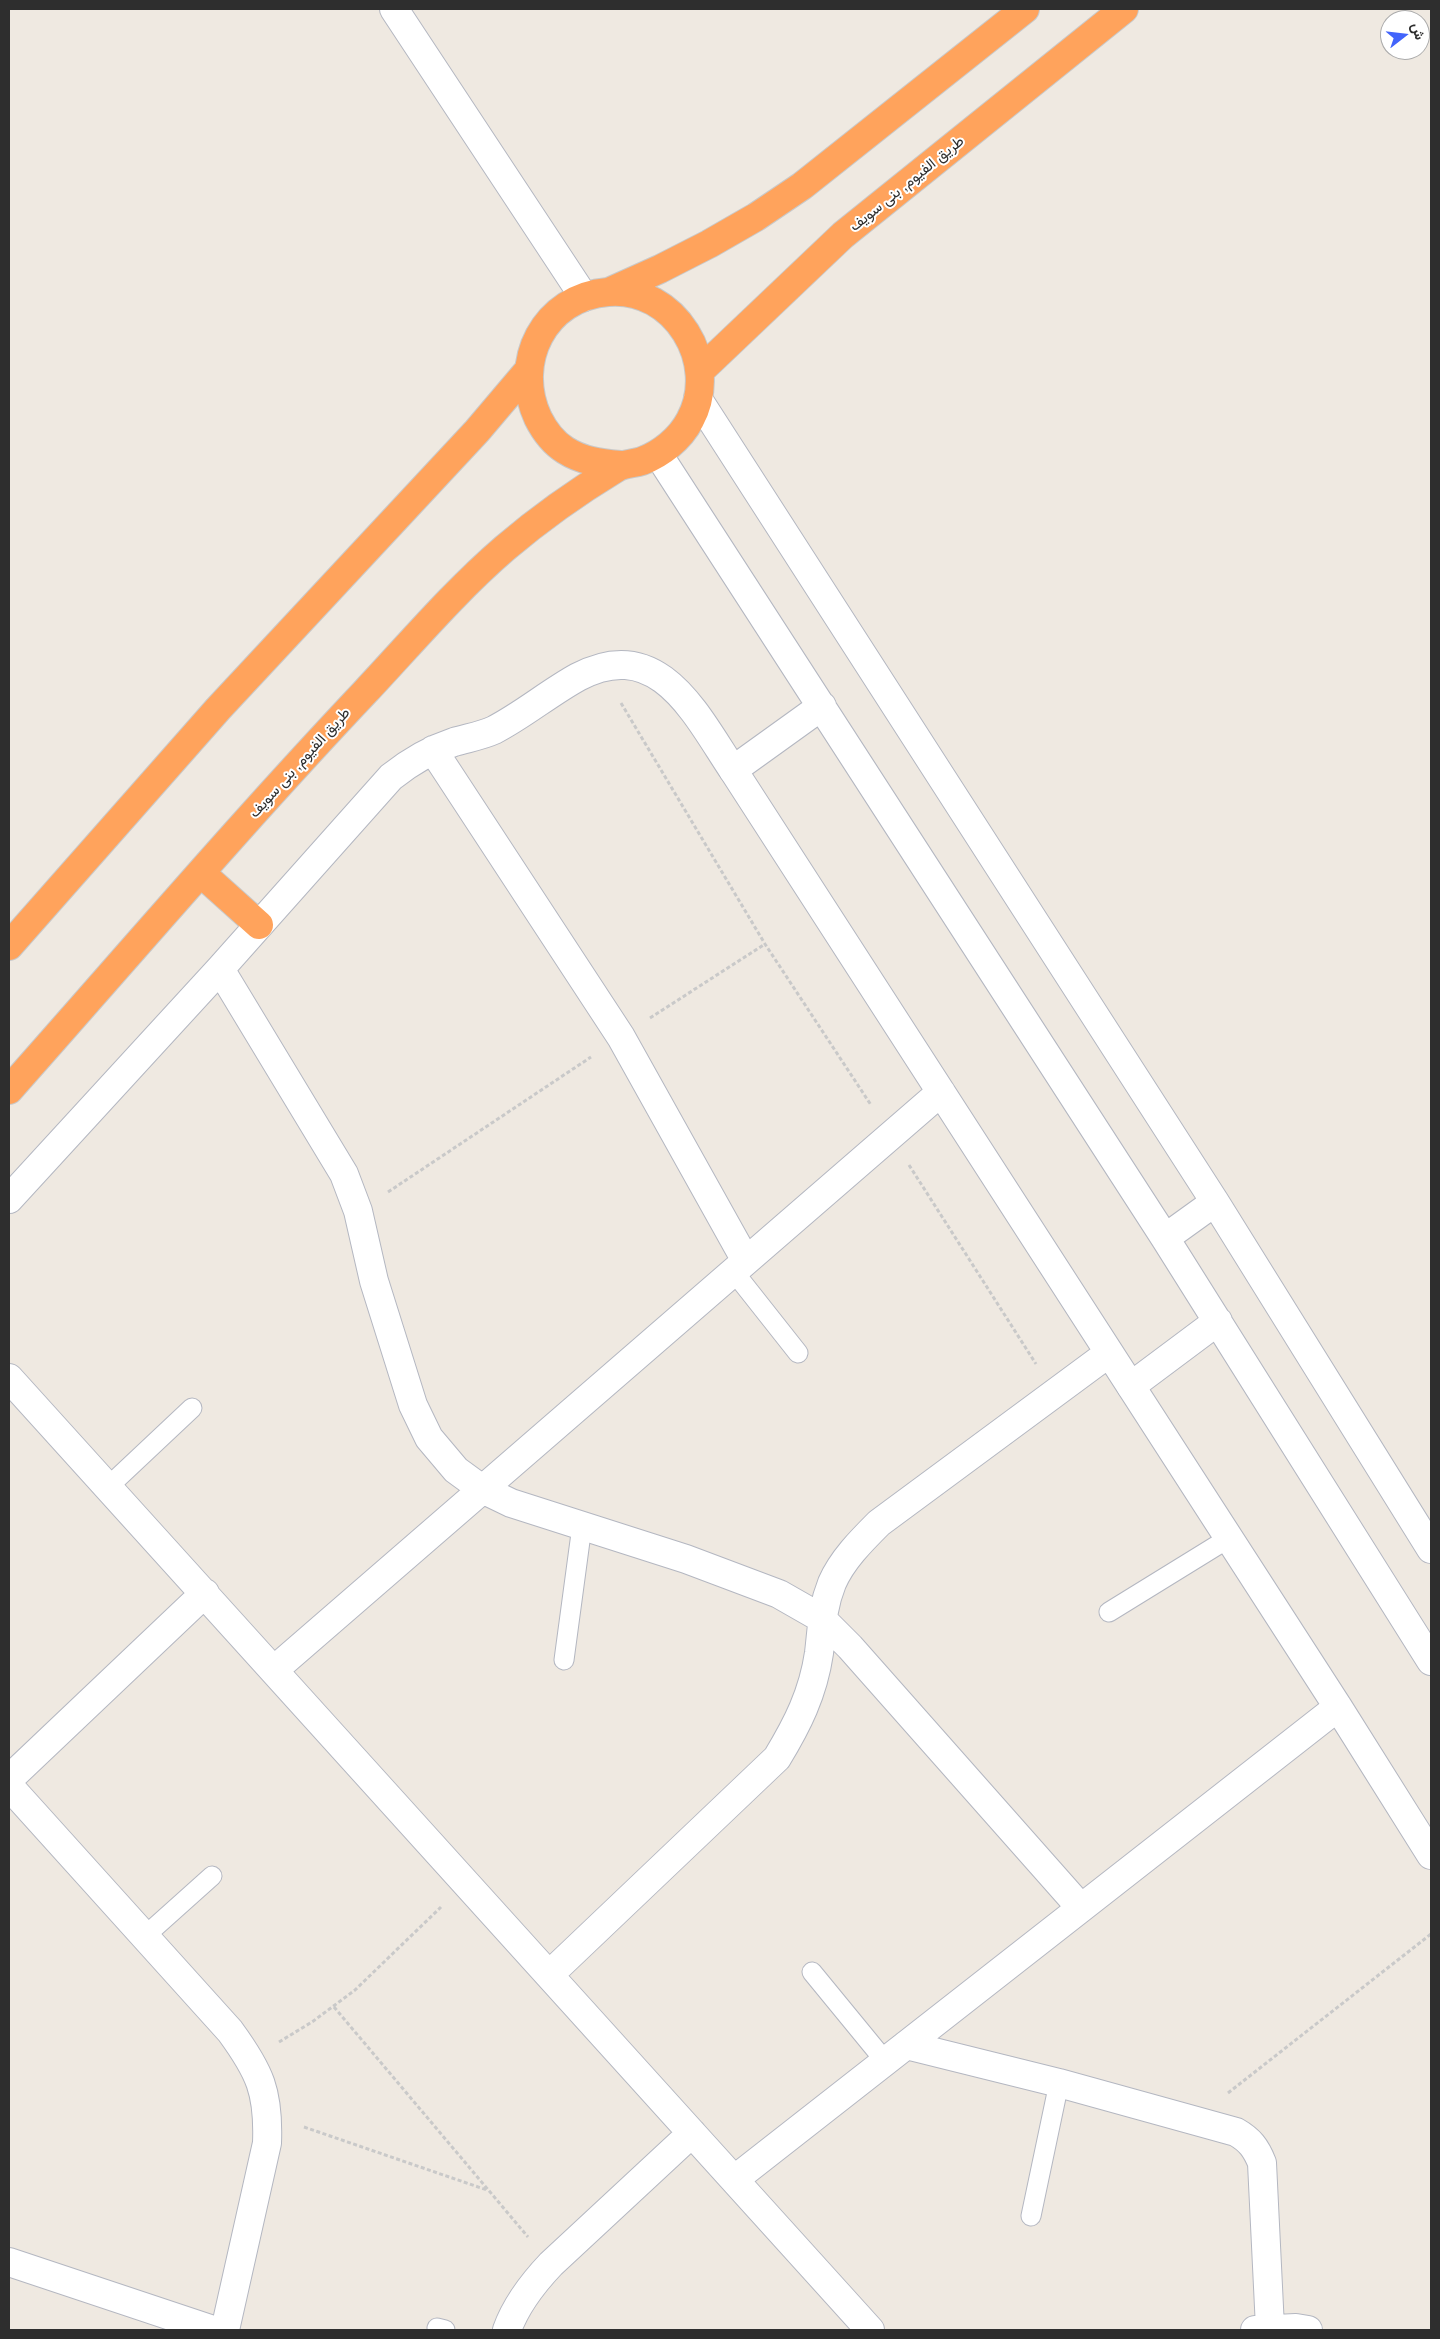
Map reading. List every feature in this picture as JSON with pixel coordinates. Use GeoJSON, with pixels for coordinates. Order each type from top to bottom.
{"type":"FeatureCollection","features":[{"type":"Feature","properties":{"kind":"highway"},"geometry":{"type":"LineString","coordinates":[[597,294],[636,294],[660,304],[680,322],[694,345],[700,370],[698,399],[690,421],[676,439],[658,454],[639,462],[620,465],[590,462],[564,449],[543,428],[531,402],[527,372],[533,348],[545,326],[562,309],[597,294],[660,269],[756,217],[802,186],[1025,9]]}},
{"type":"Feature","properties":{"kind":"highway","name":"طريق الفيوم, بنى سويف"},"geometry":{"type":"LineString","coordinates":[[700,370],[844,235],[1124,9]]}},
{"type":"Feature","properties":{"kind":"highway"},"geometry":{"type":"LineString","coordinates":[[9,946],[218,709],[470,438],[527,372]]}},
{"type":"Feature","properties":{"kind":"highway","name":"طريق الفيوم, بنى سويف"},"geometry":{"type":"LineString","coordinates":[[9,1090],[306,755],[467,584],[518,538],[620,465]]}},
{"type":"Feature","properties":{"kind":"highway"},"geometry":{"type":"LineString","coordinates":[[201,873],[260,925]]}},
{"type":"Feature","properties":{"kind":"street"},"geometry":{"type":"LineString","coordinates":[[394,9],[597,294]]}},
{"type":"Feature","properties":{"kind":"street"},"geometry":{"type":"LineString","coordinates":[[698,399],[1215,1202],[1431,1549]]}},
{"type":"Feature","properties":{"kind":"street"},"geometry":{"type":"LineString","coordinates":[[658,454],[1165,1238],[1431,1661]]}},
{"type":"Feature","properties":{"kind":"street"},"geometry":{"type":"LineString","coordinates":[[9,1199],[260,925],[391,777],[413,760],[433,750],[493,730],[578,677],[600,668],[623,666],[646,670],[667,680],[684,697],[733,770],[1338,1707],[1431,1855]]}},
{"type":"Feature","properties":{"kind":"street"},"geometry":{"type":"LineString","coordinates":[[733,770],[822,706]]}},
{"type":"Feature","properties":{"kind":"street"},"geometry":{"type":"LineString","coordinates":[[433,750],[621,1037],[740,1267]]}},
{"type":"Feature","properties":{"kind":"street"},"geometry":{"type":"LineString","coordinates":[[220,969],[344,1174],[358,1211],[374,1281],[413,1405],[429,1438],[456,1470],[482,1489],[512,1503],[686,1559],[779,1594],[821,1618],[856,1653],[1081,1908]]}},
{"type":"Feature","properties":{"kind":"street"},"geometry":{"type":"LineString","coordinates":[[274,1670],[941,1092]]}},
{"type":"Feature","properties":{"kind":"street"},"geometry":{"type":"LineString","coordinates":[[1165,1238],[1215,1202]]}},
{"type":"Feature","properties":{"kind":"street"},"geometry":{"type":"LineString","coordinates":[[1131,1386],[1218,1322]]}},
{"type":"Feature","properties":{"kind":"street"},"geometry":{"type":"LineString","coordinates":[[549,1975],[776,1758],[798,1723],[811,1689],[818,1654],[821,1618],[833,1582],[852,1551],[879,1523],[1109,1353]]}},
{"type":"Feature","properties":{"kind":"street"},"geometry":{"type":"LineString","coordinates":[[9,1378],[870,2330]]}},
{"type":"Feature","properties":{"kind":"street"},"geometry":{"type":"LineString","coordinates":[[9,1779],[205,1593]]}},
{"type":"Feature","properties":{"kind":"street"},"geometry":{"type":"LineString","coordinates":[[735,2179],[1338,1707]]}},
{"type":"Feature","properties":{"kind":"street"},"geometry":{"type":"LineString","coordinates":[[9,1786],[230,2031],[252,2060],[263,2086],[268,2114],[267,2143],[226,2330]]}},
{"type":"Feature","properties":{"kind":"street"},"geometry":{"type":"LineString","coordinates":[[895,2053],[1059,2084],[1236,2132],[1248,2139],[1262,2163],[1265,2330],[1296,2328],[1308,2330]]}},
{"type":"Feature","properties":{"kind":"street"},"geometry":{"type":"LineString","coordinates":[[508,2330],[521,2303],[535,2281],[692,2132]]}},
{"type":"Feature","properties":{"kind":"street"},"geometry":{"type":"LineString","coordinates":[[9,2262],[213,2330]]}},
{"type":"Feature","properties":{"kind":"lane"},"geometry":{"type":"LineString","coordinates":[[740,1267],[798,1353]]}},
{"type":"Feature","properties":{"kind":"lane"},"geometry":{"type":"LineString","coordinates":[[108,1487],[192,1408]]}},
{"type":"Feature","properties":{"kind":"lane"},"geometry":{"type":"LineString","coordinates":[[564,1660],[582,1526]]}},
{"type":"Feature","properties":{"kind":"lane"},"geometry":{"type":"LineString","coordinates":[[1109,1612],[1229,1538]]}},
{"type":"Feature","properties":{"kind":"lane"},"geometry":{"type":"LineString","coordinates":[[146,1936],[212,1876]]}},
{"type":"Feature","properties":{"kind":"lane"},"geometry":{"type":"LineString","coordinates":[[812,1972],[895,2053]]}},
{"type":"Feature","properties":{"kind":"lane"},"geometry":{"type":"LineString","coordinates":[[1031,2216],[1059,2084]]}},
{"type":"Feature","properties":{"kind":"path"},"geometry":{"type":"LineString","coordinates":[[600,668],[765,944],[891,1136],[1054,1393]]}},
{"type":"Feature","properties":{"kind":"path"},"geometry":{"type":"LineString","coordinates":[[358,1211],[765,944]]}},
{"type":"Feature","properties":{"kind":"path"},"geometry":{"type":"LineString","coordinates":[[252,2060],[334,2007],[355,1990],[466,1882]]}},
{"type":"Feature","properties":{"kind":"path"},"geometry":{"type":"LineString","coordinates":[[1192,2121],[1431,1934]]}},
{"type":"Feature","properties":{"kind":"path"},"geometry":{"type":"LineString","coordinates":[[334,2007],[551,2264]]}},
{"type":"Feature","properties":{"kind":"path"},"geometry":{"type":"LineString","coordinates":[[268,2114],[488,2190]]}}]}
